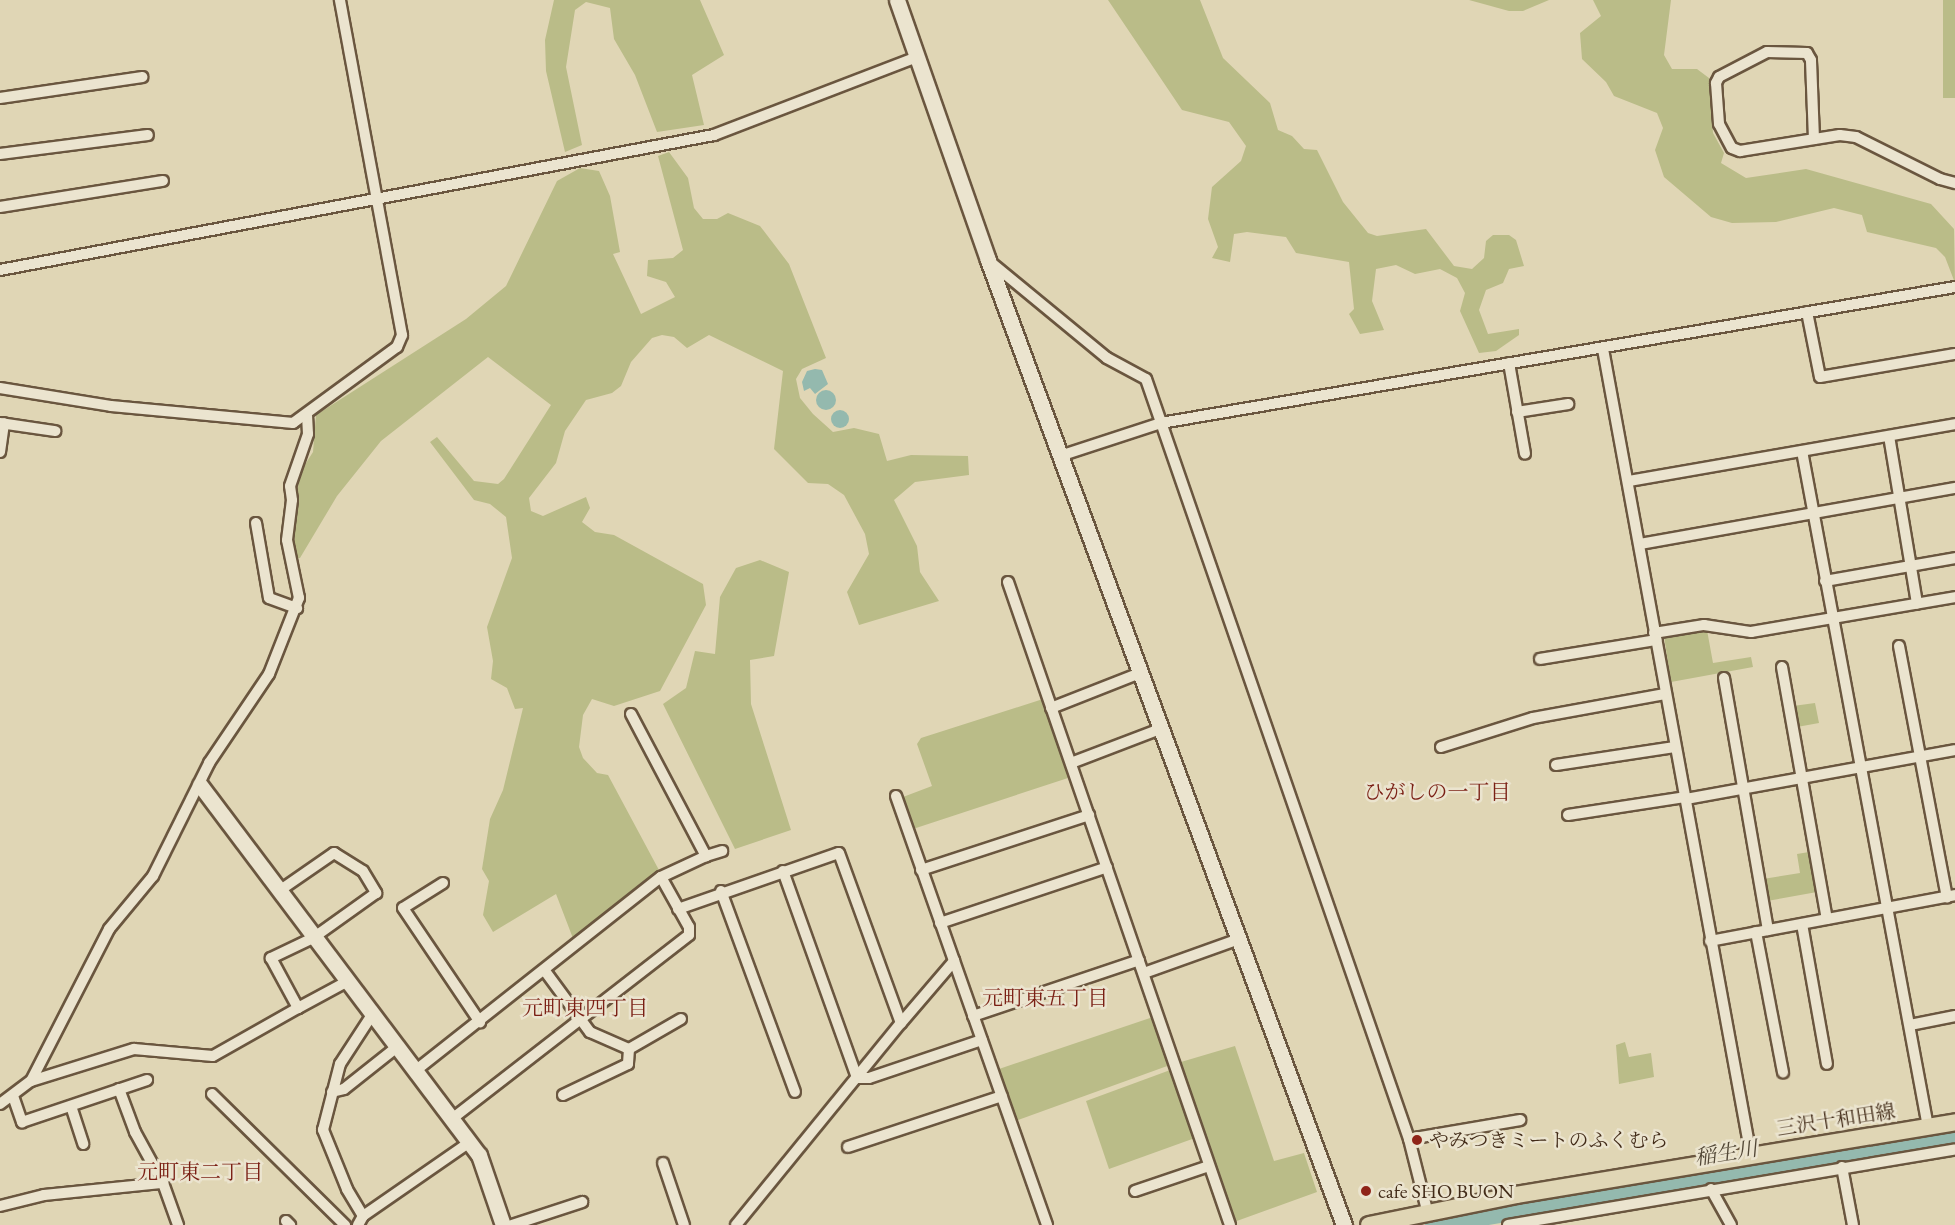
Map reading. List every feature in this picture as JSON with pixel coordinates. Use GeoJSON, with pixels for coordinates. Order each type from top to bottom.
{"type":"FeatureCollection","features":[{"type":"Feature","properties":{"kind":"main road","name":"三沢十和田線"},"geometry":{"type":"LineString","coordinates":[[1369,1225],[1751,1155],[1955,1122]]}},
{"type":"Feature","properties":{"kind":"street"},"geometry":{"type":"LineString","coordinates":[[0,388],[58,399],[266,423],[293,423],[307,416],[401,340],[340,0]]}},
{"type":"Feature","properties":{"kind":"street"},"geometry":{"type":"LineString","coordinates":[[897,0],[988,260],[1344,1225]]}},
{"type":"Feature","properties":{"kind":"street"},"geometry":{"type":"LineString","coordinates":[[1814,139],[1811,60],[1807,53],[1767,52],[1719,77],[1716,83],[1719,124],[1732,148],[1740,151],[1764,149],[1814,139],[1856,137],[1940,180],[1955,183]]}},
{"type":"Feature","properties":{"kind":"street"},"geometry":{"type":"LineString","coordinates":[[0,270],[714,135],[917,57]]}},
{"type":"Feature","properties":{"kind":"street"},"geometry":{"type":"LineString","coordinates":[[0,98],[142,77]]}},
{"type":"Feature","properties":{"kind":"street"},"geometry":{"type":"LineString","coordinates":[[0,154],[148,135]]}},
{"type":"Feature","properties":{"kind":"street"},"geometry":{"type":"LineString","coordinates":[[0,207],[163,181]]}},
{"type":"Feature","properties":{"kind":"street"},"geometry":{"type":"LineString","coordinates":[[988,260],[1107,358],[1146,379],[1409,1138],[1428,1214]]}},
{"type":"Feature","properties":{"kind":"street"},"geometry":{"type":"LineString","coordinates":[[1060,456],[1161,423],[1955,287]]}},
{"type":"Feature","properties":{"kind":"street"},"geometry":{"type":"LineString","coordinates":[[1807,312],[1820,377],[1955,354]]}},
{"type":"Feature","properties":{"kind":"street"},"geometry":{"type":"LineString","coordinates":[[1603,349],[1751,1155]]}},
{"type":"Feature","properties":{"kind":"street"},"geometry":{"type":"LineString","coordinates":[[1509,363],[1525,454]]}},
{"type":"Feature","properties":{"kind":"street"},"geometry":{"type":"LineString","coordinates":[[1517,412],[1568,404]]}},
{"type":"Feature","properties":{"kind":"street"},"geometry":{"type":"LineString","coordinates":[[31,1082],[103,939],[153,876],[230,729],[269,674],[297,608],[298,589],[287,540],[291,478],[304,447],[307,416]]}},
{"type":"Feature","properties":{"kind":"street"},"geometry":{"type":"LineString","coordinates":[[0,452],[2,423],[55,430]]}},
{"type":"Feature","properties":{"kind":"street"},"geometry":{"type":"LineString","coordinates":[[1629,481],[1955,424]]}},
{"type":"Feature","properties":{"kind":"street"},"geometry":{"type":"LineString","coordinates":[[1889,436],[1917,604]]}},
{"type":"Feature","properties":{"kind":"street"},"geometry":{"type":"LineString","coordinates":[[1802,452],[1831,618],[1928,1126]]}},
{"type":"Feature","properties":{"kind":"street"},"geometry":{"type":"LineString","coordinates":[[1640,544],[1955,488]]}},
{"type":"Feature","properties":{"kind":"street"},"geometry":{"type":"LineString","coordinates":[[256,523],[269,598],[297,608]]}},
{"type":"Feature","properties":{"kind":"street"},"geometry":{"type":"LineString","coordinates":[[1825,581],[1955,558]]}},
{"type":"Feature","properties":{"kind":"street"},"geometry":{"type":"LineString","coordinates":[[1008,582],[1230,1225]]}},
{"type":"Feature","properties":{"kind":"street"},"geometry":{"type":"LineString","coordinates":[[1540,659],[1704,625],[1751,632],[1955,597]]}},
{"type":"Feature","properties":{"kind":"street"},"geometry":{"type":"LineString","coordinates":[[1710,940],[1951,896],[1899,646]]}},
{"type":"Feature","properties":{"kind":"street"},"geometry":{"type":"LineString","coordinates":[[1782,667],[1827,919]]}},
{"type":"Feature","properties":{"kind":"street"},"geometry":{"type":"LineString","coordinates":[[1051,708],[1140,673]]}},
{"type":"Feature","properties":{"kind":"street"},"geometry":{"type":"LineString","coordinates":[[1724,678],[1768,930]]}},
{"type":"Feature","properties":{"kind":"street"},"geometry":{"type":"LineString","coordinates":[[1442,747],[1533,718],[1665,694]]}},
{"type":"Feature","properties":{"kind":"street"},"geometry":{"type":"LineString","coordinates":[[631,714],[706,856]]}},
{"type":"Feature","properties":{"kind":"street"},"geometry":{"type":"LineString","coordinates":[[1071,763],[1160,729]]}},
{"type":"Feature","properties":{"kind":"street"},"geometry":{"type":"LineString","coordinates":[[1556,765],[1675,747]]}},
{"type":"Feature","properties":{"kind":"street"},"geometry":{"type":"LineString","coordinates":[[1568,815],[1685,798],[1955,750]]}},
{"type":"Feature","properties":{"kind":"street"},"geometry":{"type":"LineString","coordinates":[[200,785],[346,982],[470,1142],[484,1167],[503,1225]]}},
{"type":"Feature","properties":{"kind":"street"},"geometry":{"type":"LineString","coordinates":[[896,796],[1047,1225]]}},
{"type":"Feature","properties":{"kind":"street"},"geometry":{"type":"LineString","coordinates":[[921,870],[1089,815]]}},
{"type":"Feature","properties":{"kind":"street"},"geometry":{"type":"LineString","coordinates":[[415,1071],[545,971],[661,877],[722,851]]}},
{"type":"Feature","properties":{"kind":"street"},"geometry":{"type":"LineString","coordinates":[[678,909],[721,891],[839,853],[901,1023]]}},
{"type":"Feature","properties":{"kind":"street"},"geometry":{"type":"LineString","coordinates":[[279,891],[334,854],[363,871],[376,893],[313,938],[270,958],[298,1008]]}},
{"type":"Feature","properties":{"kind":"street"},"geometry":{"type":"LineString","coordinates":[[940,923],[1107,867]]}},
{"type":"Feature","properties":{"kind":"street"},"geometry":{"type":"LineString","coordinates":[[783,871],[857,1078]]}},
{"type":"Feature","properties":{"kind":"street"},"geometry":{"type":"LineString","coordinates":[[452,1119],[689,935],[661,877]]}},
{"type":"Feature","properties":{"kind":"street"},"geometry":{"type":"LineString","coordinates":[[444,883],[403,908],[480,1022]]}},
{"type":"Feature","properties":{"kind":"street"},"geometry":{"type":"LineString","coordinates":[[721,891],[795,1092]]}},
{"type":"Feature","properties":{"kind":"street"},"geometry":{"type":"LineString","coordinates":[[1802,924],[1827,1064]]}},
{"type":"Feature","properties":{"kind":"street"},"geometry":{"type":"LineString","coordinates":[[1756,932],[1783,1072]]}},
{"type":"Feature","properties":{"kind":"street"},"geometry":{"type":"LineString","coordinates":[[1144,973],[1239,939]]}},
{"type":"Feature","properties":{"kind":"street"},"geometry":{"type":"LineString","coordinates":[[973,1016],[1139,960]]}},
{"type":"Feature","properties":{"kind":"street"},"geometry":{"type":"LineString","coordinates":[[736,1225],[901,1023],[954,962]]}},
{"type":"Feature","properties":{"kind":"street"},"geometry":{"type":"LineString","coordinates":[[545,971],[590,1032],[629,1049]]}},
{"type":"Feature","properties":{"kind":"street"},"geometry":{"type":"LineString","coordinates":[[0,1104],[31,1082],[134,1049],[213,1056],[346,982]]}},
{"type":"Feature","properties":{"kind":"street"},"geometry":{"type":"LineString","coordinates":[[372,1016],[347,1048],[325,1118],[325,1138],[361,1221],[470,1142]]}},
{"type":"Feature","properties":{"kind":"street"},"geometry":{"type":"LineString","coordinates":[[1910,1024],[1955,1016]]}},
{"type":"Feature","properties":{"kind":"street"},"geometry":{"type":"LineString","coordinates":[[629,1049],[681,1019]]}},
{"type":"Feature","properties":{"kind":"street"},"geometry":{"type":"LineString","coordinates":[[857,1078],[869,1078],[982,1040]]}},
{"type":"Feature","properties":{"kind":"street"},"geometry":{"type":"LineString","coordinates":[[332,1092],[344,1089],[397,1047]]}},
{"type":"Feature","properties":{"kind":"street"},"geometry":{"type":"LineString","coordinates":[[563,1095],[628,1064],[629,1049]]}},
{"type":"Feature","properties":{"kind":"street"},"geometry":{"type":"LineString","coordinates":[[13,1096],[21,1122],[147,1080]]}},
{"type":"Feature","properties":{"kind":"street"},"geometry":{"type":"LineString","coordinates":[[119,1089],[135,1132],[163,1183],[178,1225]]}},
{"type":"Feature","properties":{"kind":"street"},"geometry":{"type":"LineString","coordinates":[[212,1094],[345,1225]]}},
{"type":"Feature","properties":{"kind":"street"},"geometry":{"type":"LineString","coordinates":[[848,1147],[1002,1096]]}},
{"type":"Feature","properties":{"kind":"street"},"geometry":{"type":"LineString","coordinates":[[71,1106],[83,1144]]}},
{"type":"Feature","properties":{"kind":"street"},"geometry":{"type":"LineString","coordinates":[[1409,1138],[1520,1120]]}},
{"type":"Feature","properties":{"kind":"street"},"geometry":{"type":"LineString","coordinates":[[1508,1225],[1955,1149]]}},
{"type":"Feature","properties":{"kind":"street"},"geometry":{"type":"LineString","coordinates":[[663,1164],[684,1225]]}},
{"type":"Feature","properties":{"kind":"street"},"geometry":{"type":"LineString","coordinates":[[1135,1191],[1209,1166]]}},
{"type":"Feature","properties":{"kind":"street"},"geometry":{"type":"LineString","coordinates":[[1842,1167],[1853,1225]]}},
{"type":"Feature","properties":{"kind":"street"},"geometry":{"type":"LineString","coordinates":[[0,1206],[44,1195],[163,1183]]}},
{"type":"Feature","properties":{"kind":"street"},"geometry":{"type":"LineString","coordinates":[[1711,1189],[1731,1225]]}},
{"type":"Feature","properties":{"kind":"street"},"geometry":{"type":"LineString","coordinates":[[512,1225],[582,1202]]}},
{"type":"Feature","properties":{"kind":"green space"},"geometry":{"type":"Polygon","coordinates":[[[554,0],[700,0],[724,55],[692,75],[704,125],[657,132],[635,75],[614,39],[610,8],[586,2],[575,10],[566,67],[582,145],[565,152],[546,71],[545,40],[554,0]]]}},
{"type":"Feature","properties":{"kind":"green space"},"geometry":{"type":"Polygon","coordinates":[[[1108,0],[1200,0],[1223,58],[1270,103],[1278,130],[1292,136],[1304,149],[1317,150],[1343,202],[1368,233],[1377,236],[1426,229],[1454,266],[1472,269],[1484,258],[1486,241],[1493,235],[1509,235],[1516,240],[1524,266],[1509,269],[1503,283],[1486,290],[1479,310],[1488,334],[1519,329],[1519,335],[1496,351],[1479,353],[1460,311],[1465,293],[1457,278],[1440,269],[1415,274],[1396,265],[1376,269],[1372,301],[1384,330],[1360,334],[1349,314],[1354,309],[1349,262],[1296,253],[1286,237],[1247,232],[1234,234],[1230,262],[1212,258],[1218,247],[1208,219],[1212,187],[1241,161],[1246,146],[1229,122],[1182,110],[1108,0]]]}},
{"type":"Feature","properties":{"kind":"green space"},"geometry":{"type":"Polygon","coordinates":[[[1469,0],[1549,0],[1523,11],[1509,11],[1469,0]]]}},
{"type":"Feature","properties":{"kind":"green space"},"geometry":{"type":"Polygon","coordinates":[[[1593,0],[1671,0],[1664,55],[1672,69],[1697,69],[1709,78],[1713,133],[1724,153],[1721,163],[1746,178],[1806,169],[1931,204],[1954,229],[1955,283],[1945,257],[1936,248],[1867,232],[1862,215],[1834,208],[1776,222],[1732,223],[1711,217],[1664,177],[1655,150],[1663,128],[1657,113],[1614,96],[1606,82],[1582,59],[1580,33],[1601,16],[1593,0]]]}},
{"type":"Feature","properties":{"kind":"green space"},"geometry":{"type":"Polygon","coordinates":[[[1943,0],[1955,0],[1955,98],[1943,98],[1943,0]]]}},
{"type":"Feature","properties":{"kind":"green space"},"geometry":{"type":"Polygon","coordinates":[[[669,152],[688,178],[694,208],[703,219],[717,219],[728,213],[760,226],[789,264],[826,358],[802,369],[796,379],[800,398],[813,414],[833,432],[854,428],[879,434],[887,461],[911,455],[968,456],[969,475],[915,482],[894,500],[917,546],[920,572],[939,601],[859,625],[847,592],[869,554],[865,534],[844,495],[828,484],[808,483],[774,449],[783,371],[709,335],[687,348],[674,337],[662,335],[652,338],[631,362],[621,386],[612,393],[586,400],[565,431],[556,463],[529,498],[531,511],[543,516],[586,497],[590,508],[582,522],[595,532],[614,535],[703,584],[706,605],[660,691],[614,706],[592,699],[583,715],[579,747],[583,758],[597,773],[608,775],[660,872],[574,941],[556,894],[493,932],[483,915],[489,881],[482,869],[490,819],[503,790],[523,708],[515,709],[507,688],[491,679],[493,661],[487,627],[512,558],[506,517],[490,504],[474,500],[430,442],[437,437],[474,481],[498,484],[504,479],[551,405],[488,357],[381,441],[337,496],[300,558],[293,559],[299,474],[313,452],[316,415],[466,319],[506,286],[557,181],[580,168],[599,171],[610,196],[620,252],[613,254],[641,314],[675,297],[666,282],[647,276],[648,260],[673,258],[683,250],[658,156],[669,152]]]}},
{"type":"Feature","properties":{"kind":"green space"},"geometry":{"type":"Polygon","coordinates":[[[760,560],[789,572],[774,656],[750,660],[751,704],[791,830],[735,849],[663,704],[686,688],[695,651],[715,654],[720,597],[736,568],[760,560]]]}},
{"type":"Feature","properties":{"kind":"green space"},"geometry":{"type":"Polygon","coordinates":[[[1707,630],[1713,663],[1751,657],[1753,667],[1671,682],[1664,636],[1707,630]]]}},
{"type":"Feature","properties":{"kind":"green space"},"geometry":{"type":"Polygon","coordinates":[[[1043,699],[1068,778],[913,829],[903,797],[932,786],[917,744],[921,738],[1043,699]]]}},
{"type":"Feature","properties":{"kind":"green space"},"geometry":{"type":"Polygon","coordinates":[[[1815,703],[1819,723],[1797,727],[1793,706],[1815,703]]]}},
{"type":"Feature","properties":{"kind":"green space"},"geometry":{"type":"Polygon","coordinates":[[[1809,852],[1817,892],[1767,901],[1763,879],[1800,873],[1797,854],[1809,852]]]}},
{"type":"Feature","properties":{"kind":"green space"},"geometry":{"type":"Polygon","coordinates":[[[1153,1017],[1170,1065],[1015,1121],[999,1069],[1153,1017]]]}},
{"type":"Feature","properties":{"kind":"green space"},"geometry":{"type":"Polygon","coordinates":[[[1625,1042],[1629,1057],[1651,1053],[1654,1077],[1619,1084],[1616,1045],[1625,1042]]]}},
{"type":"Feature","properties":{"kind":"green space"},"geometry":{"type":"Polygon","coordinates":[[[1235,1046],[1274,1161],[1304,1153],[1317,1192],[1234,1222],[1181,1062],[1235,1046]]]}},
{"type":"Feature","properties":{"kind":"green space"},"geometry":{"type":"Polygon","coordinates":[[[1173,1069],[1195,1138],[1109,1169],[1086,1101],[1173,1069]]]}},
{"type":"Feature","properties":{"kind":"water"},"geometry":{"type":"Polygon","coordinates":[[[822,370],[828,384],[815,394],[810,388],[804,391],[802,382],[807,371],[822,370]]]}},
{"type":"Feature","properties":{"kind":"water"},"geometry":{"type":"Polygon","coordinates":[[[826,390],[833,393],[836,400],[833,407],[826,410],[819,407],[816,400],[819,393],[826,390]]]}},
{"type":"Feature","properties":{"kind":"water"},"geometry":{"type":"Polygon","coordinates":[[[836,410],[844,410],[849,415],[847,426],[836,428],[831,423],[831,415],[836,410]]]}},
{"type":"Feature","properties":{"kind":"waterway","name":"稲生川"},"geometry":{"type":"LineString","coordinates":[[1434,1225],[1955,1138]]}},
{"type":"Feature","properties":{"kind":"place","name":"やみつきミートのふくむら"},"geometry":{"type":"Point","coordinates":[1417,1140]}},
{"type":"Feature","properties":{"kind":"place","name":"cafe SHO BUON"},"geometry":{"type":"Point","coordinates":[1366,1191]}},
{"type":"Feature","properties":{"kind":"district","name":"ひがしの一丁目"},"geometry":{"type":"Point","coordinates":[1437,792]}},
{"type":"Feature","properties":{"kind":"district","name":"元町東五丁目"},"geometry":{"type":"Point","coordinates":[1045,998]}},
{"type":"Feature","properties":{"kind":"district","name":"元町東四丁目"},"geometry":{"type":"Point","coordinates":[585,1008]}},
{"type":"Feature","properties":{"kind":"district","name":"元町東二丁目"},"geometry":{"type":"Point","coordinates":[200,1172]}}]}
